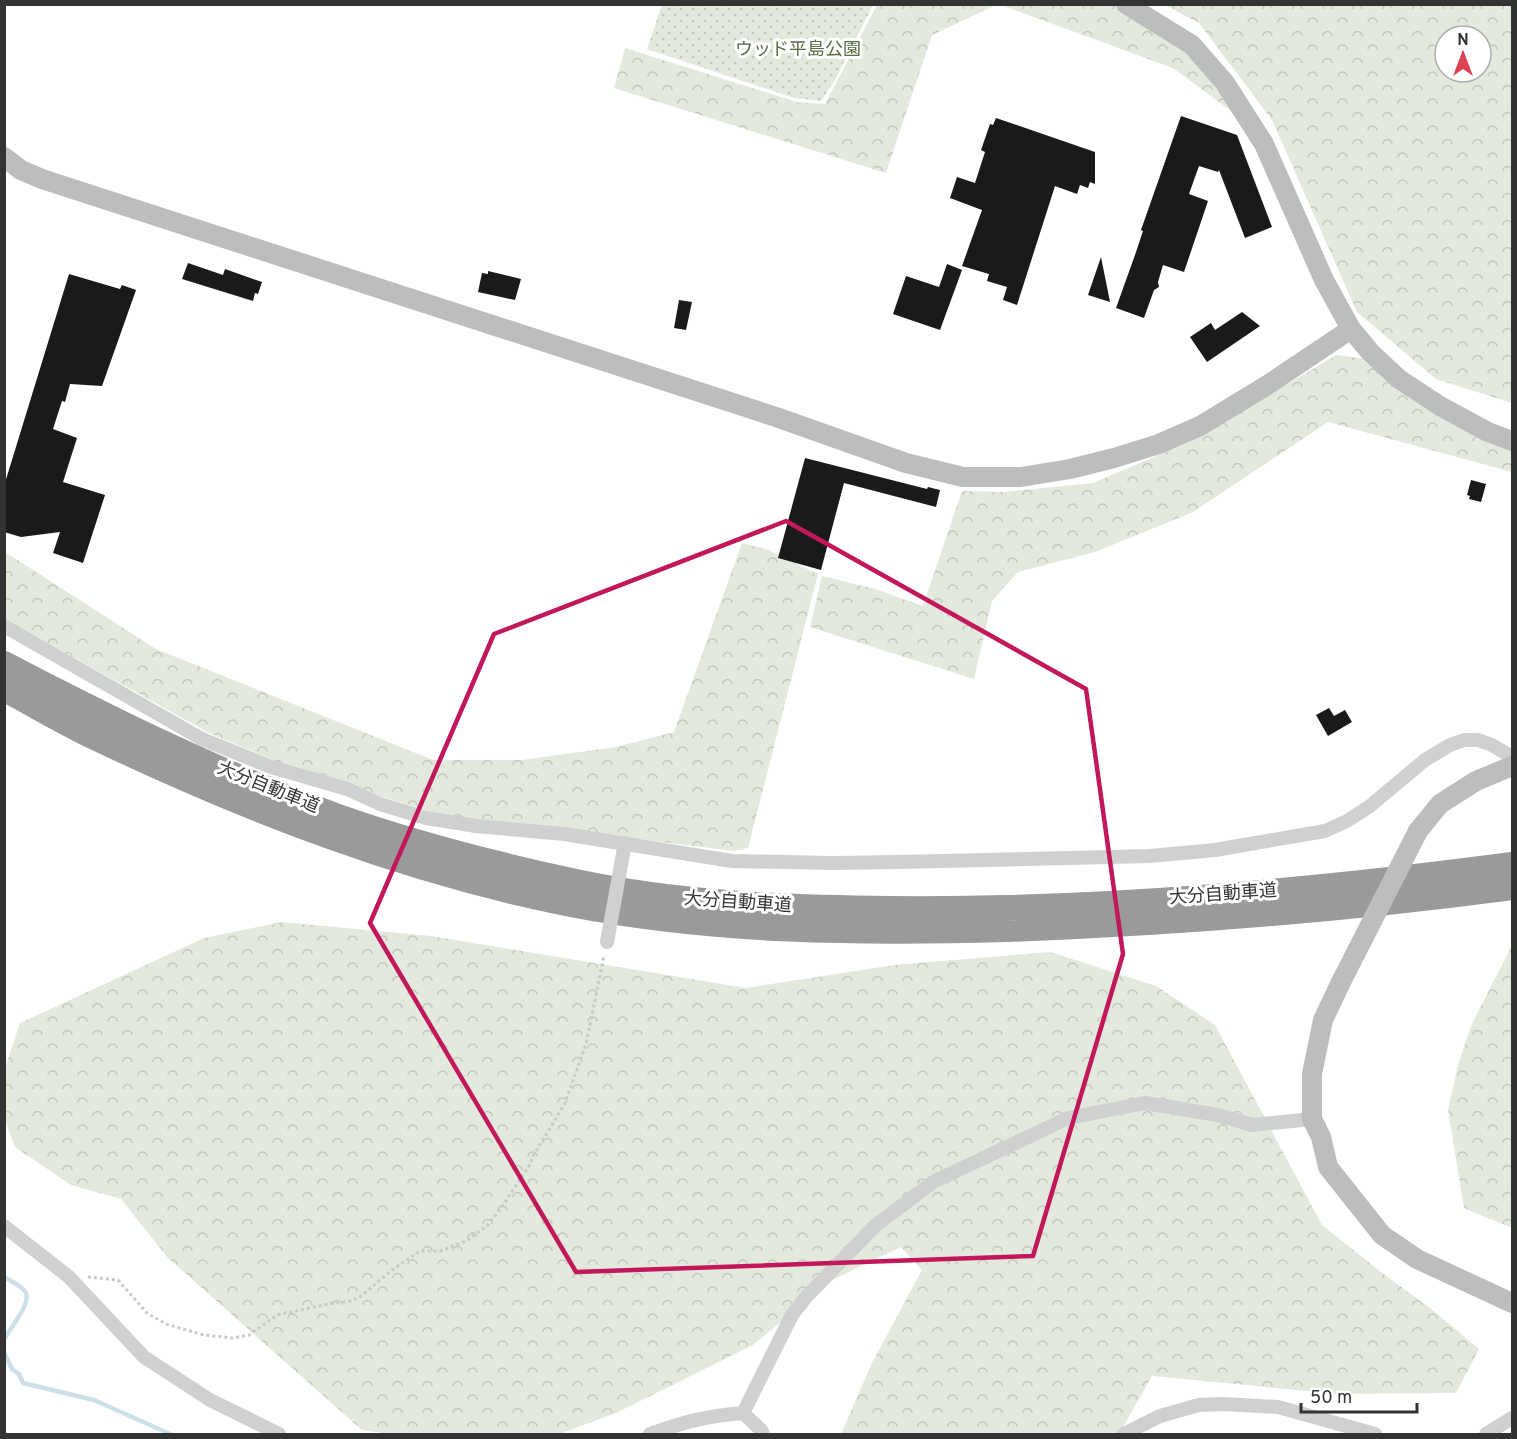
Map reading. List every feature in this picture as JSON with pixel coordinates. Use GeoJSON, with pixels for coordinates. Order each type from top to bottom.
{"type":"FeatureCollection","features":[{"type":"Feature","properties":{"kind":"highway","name":"大分自動車道"},"geometry":{"type":"LineString","coordinates":[[4,664],[107,718],[229,773],[339,817],[462,855],[575,882],[675,899],[789,908],[1025,907],[1242,895],[1416,878],[1512,865]]}},
{"type":"Feature","properties":{"kind":"highway","name":"大分自動車道"},"geometry":{"type":"LineString","coordinates":[[4,688],[98,739],[219,793],[332,838],[455,876],[512,890],[570,904],[669,920],[788,930],[957,930],[1102,926],[1309,910],[1512,887]]}},
{"type":"Feature","properties":{"kind":"street"},"geometry":{"type":"LineString","coordinates":[[1126,4],[1192,45],[1225,83],[1264,144],[1324,280],[1351,329],[1371,353],[1399,379],[1440,406],[1488,432],[1512,441]]}},
{"type":"Feature","properties":{"kind":"street"},"geometry":{"type":"LineString","coordinates":[[4,157],[21,170],[42,179],[776,417],[906,463],[963,477],[1021,477],[1070,469],[1159,444],[1200,426],[1269,384],[1351,329]]}},
{"type":"Feature","properties":{"kind":"street"},"geometry":{"type":"LineString","coordinates":[[4,626],[202,739],[271,767],[347,789],[380,804],[426,818],[476,826],[564,834],[732,861],[832,864],[1150,856],[1215,850],[1325,831],[1370,806],[1425,760],[1450,745],[1464,740],[1478,740],[1512,757]]}},
{"type":"Feature","properties":{"kind":"street"},"geometry":{"type":"LineString","coordinates":[[1504,1298],[1417,1259],[1382,1235],[1328,1167],[1321,1137],[1312,1119],[1312,1074],[1323,1020],[1418,831],[1440,804],[1476,781],[1512,766]]}},
{"type":"Feature","properties":{"kind":"street"},"geometry":{"type":"LineString","coordinates":[[606,942],[625,843]]}},
{"type":"Feature","properties":{"kind":"street"},"geometry":{"type":"LineString","coordinates":[[743,1413],[792,1316],[807,1296],[875,1226],[933,1182],[1068,1118],[1145,1103],[1218,1115],[1252,1125],[1312,1119]]}},
{"type":"Feature","properties":{"kind":"street"},"geometry":{"type":"LineString","coordinates":[[4,1226],[69,1277],[144,1357],[210,1401],[279,1434]]}},
{"type":"Feature","properties":{"kind":"street"},"geometry":{"type":"LineString","coordinates":[[1125,1434],[1160,1416],[1199,1405],[1223,1404],[1278,1407],[1375,1434]]}},
{"type":"Feature","properties":{"kind":"street"},"geometry":{"type":"LineString","coordinates":[[650,1434],[709,1416],[743,1413]]}},
{"type":"Feature","properties":{"kind":"street"},"geometry":{"type":"LineString","coordinates":[[743,1413],[763,1434]]}},
{"type":"Feature","properties":{"kind":"street"},"geometry":{"type":"LineString","coordinates":[[1486,1434],[1512,1418]]}},
{"type":"Feature","properties":{"kind":"path"},"geometry":{"type":"LineString","coordinates":[[69,1277],[102,1277],[118,1280],[147,1313],[166,1324],[204,1335],[233,1338],[249,1335],[277,1315],[351,1301],[360,1297],[392,1270],[420,1251],[440,1251],[466,1241],[486,1226],[499,1211],[531,1163],[565,1103],[585,1044],[606,942]]}},
{"type":"Feature","properties":{"kind":"highlighted area"},"geometry":{"type":"Polygon","coordinates":[[[786,521],[1086,689],[1123,954],[1033,1256],[576,1272],[370,923],[494,634],[786,521]]]}},
{"type":"Feature","properties":{"kind":"green space","name":"ウッド平島公園"},"geometry":{"type":"Polygon","coordinates":[[[662,4],[873,5],[835,80],[821,101],[794,98],[647,49],[662,4]]]}},
{"type":"Feature","properties":{"kind":"green space"},"geometry":{"type":"Polygon","coordinates":[[[877,5],[996,5],[932,35],[886,173],[614,88],[625,48],[797,102],[825,104],[877,5]]]}},
{"type":"Feature","properties":{"kind":"green space"},"geometry":{"type":"Polygon","coordinates":[[[1001,5],[1114,5],[1190,48],[1242,119],[1173,68],[1001,5]]]}},
{"type":"Feature","properties":{"kind":"green space"},"geometry":{"type":"Polygon","coordinates":[[[1165,5],[1512,5],[1512,403],[1436,379],[1357,312],[1272,120],[1199,23],[1165,5]]]}},
{"type":"Feature","properties":{"kind":"green space"},"geometry":{"type":"Polygon","coordinates":[[[1336,355],[1360,358],[1403,391],[1490,441],[1512,451],[1512,472],[1328,422],[1193,512],[1095,552],[1018,572],[992,601],[974,679],[810,627],[822,576],[875,589],[923,606],[962,491],[1004,492],[1093,483],[1194,440],[1336,355]]]}},
{"type":"Feature","properties":{"kind":"green space"},"geometry":{"type":"Polygon","coordinates":[[[742,543],[766,549],[818,574],[748,848],[734,851],[589,833],[461,821],[299,771],[209,733],[5,619],[5,552],[156,649],[433,760],[522,760],[616,747],[674,732],[742,543]]]}},
{"type":"Feature","properties":{"kind":"green space"},"geometry":{"type":"Polygon","coordinates":[[[282,922],[431,936],[746,988],[894,965],[1050,952],[1156,986],[1215,1025],[1322,1225],[1430,1308],[1479,1349],[1456,1393],[1338,1394],[1152,1376],[1119,1434],[841,1434],[872,1363],[922,1270],[901,1247],[830,1281],[753,1345],[616,1413],[559,1434],[389,1434],[362,1430],[168,1258],[121,1199],[71,1185],[15,1147],[5,1120],[5,1068],[20,1023],[204,938],[282,922]]]}},
{"type":"Feature","properties":{"kind":"green space"},"geometry":{"type":"Polygon","coordinates":[[[1511,947],[1512,1228],[1464,1208],[1448,1110],[1458,1065],[1471,1026],[1511,947]]]}},
{"type":"Feature","properties":{"kind":"building"},"geometry":{"type":"Polygon","coordinates":[[[1181,116],[1237,135],[1272,227],[1245,238],[1219,170],[1218,172],[1199,166],[1189,194],[1208,201],[1184,272],[1163,265],[1158,282],[1159,287],[1154,290],[1144,318],[1116,308],[1181,116]]]}},
{"type":"Feature","properties":{"kind":"building"},"geometry":{"type":"Polygon","coordinates":[[[996,118],[1095,152],[1095,184],[1090,182],[1088,188],[1080,185],[1077,194],[1055,186],[1017,305],[1003,300],[1007,287],[987,281],[989,274],[962,266],[982,210],[950,198],[957,177],[975,183],[985,152],[981,150],[990,124],[993,125],[996,118]]]}},
{"type":"Feature","properties":{"kind":"building"},"geometry":{"type":"Polygon","coordinates":[[[1101,257],[1110,302],[1088,295],[1101,257]]]}},
{"type":"Feature","properties":{"kind":"building"},"geometry":{"type":"Polygon","coordinates":[[[188,263],[223,275],[225,269],[262,282],[258,294],[255,293],[253,301],[182,279],[188,263]]]}},
{"type":"Feature","properties":{"kind":"building"},"geometry":{"type":"Polygon","coordinates":[[[947,264],[962,270],[940,330],[893,314],[906,276],[939,287],[947,264]]]}},
{"type":"Feature","properties":{"kind":"building"},"geometry":{"type":"Polygon","coordinates":[[[488,271],[521,279],[515,300],[478,292],[482,273],[488,274],[488,271]]]}},
{"type":"Feature","properties":{"kind":"building"},"geometry":{"type":"Polygon","coordinates":[[[69,274],[120,289],[122,285],[136,290],[102,386],[70,384],[53,429],[77,438],[63,482],[105,495],[83,563],[53,553],[60,532],[21,537],[4,532],[4,486],[69,274]]]}},
{"type":"Feature","properties":{"kind":"building"},"geometry":{"type":"Polygon","coordinates":[[[679,300],[692,302],[686,330],[674,328],[679,300]]]}},
{"type":"Feature","properties":{"kind":"building"},"geometry":{"type":"Polygon","coordinates":[[[1242,312],[1260,326],[1207,362],[1190,337],[1211,323],[1215,330],[1242,312]]]}},
{"type":"Feature","properties":{"kind":"building"},"geometry":{"type":"Polygon","coordinates":[[[805,458],[927,489],[928,487],[940,490],[936,507],[844,483],[821,570],[778,558],[805,458]]]}},
{"type":"Feature","properties":{"kind":"building"},"geometry":{"type":"Polygon","coordinates":[[[1471,480],[1486,484],[1481,502],[1469,499],[1470,496],[1467,495],[1471,480]]]}},
{"type":"Feature","properties":{"kind":"building"},"geometry":{"type":"Polygon","coordinates":[[[1329,708],[1334,716],[1345,710],[1352,722],[1328,736],[1316,715],[1329,708]]]}},
{"type":"Feature","properties":{"kind":"waterway"},"geometry":{"type":"LineString","coordinates":[[4,1277],[22,1288],[27,1295],[24,1307],[4,1340]]}},
{"type":"Feature","properties":{"kind":"waterway"},"geometry":{"type":"LineString","coordinates":[[4,1352],[12,1369],[19,1374],[23,1383],[94,1400],[170,1434]]}}]}
